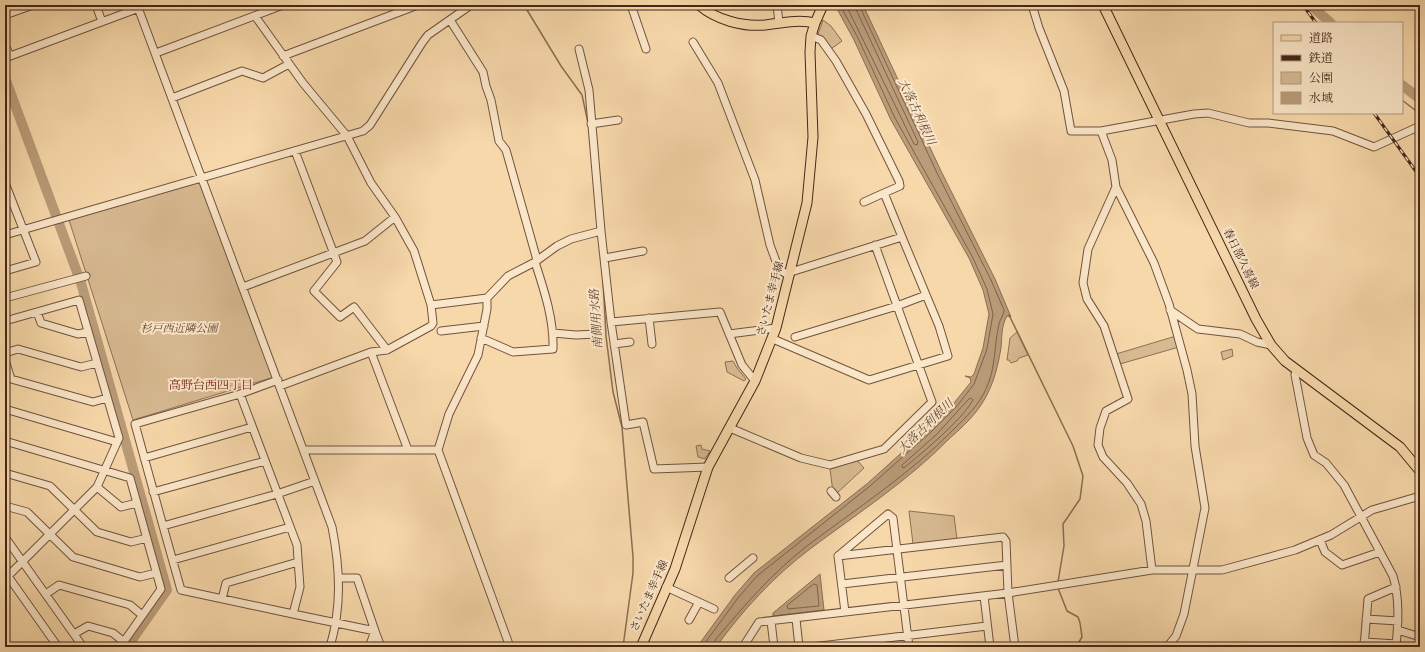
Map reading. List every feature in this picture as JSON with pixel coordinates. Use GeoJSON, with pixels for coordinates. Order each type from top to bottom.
{"type":"FeatureCollection","features":[{"type":"Feature","properties":{"kind":"main road"},"geometry":{"type":"LineString","coordinates":[[698,5],[719,18],[739,23],[763,25],[806,21],[815,23]]}},
{"type":"Feature","properties":{"kind":"main road","name":"春日部久喜線"},"geometry":{"type":"LineString","coordinates":[[1103,5],[1256,319],[1271,345],[1296,370],[1400,447],[1420,472]]}},
{"type":"Feature","properties":{"kind":"main road","name":"さいたま幸手線"},"geometry":{"type":"LineString","coordinates":[[641,647],[675,569],[708,467],[755,381],[773,339],[807,202],[813,137],[810,52],[815,23],[822,8]]}},
{"type":"Feature","properties":{"kind":"street"},"geometry":{"type":"LineString","coordinates":[[5,15],[33,5]]}},
{"type":"Feature","properties":{"kind":"street"},"geometry":{"type":"LineString","coordinates":[[96,5],[102,22]]}},
{"type":"Feature","properties":{"kind":"street"},"geometry":{"type":"LineString","coordinates":[[156,53],[283,5]]}},
{"type":"Feature","properties":{"kind":"street"},"geometry":{"type":"LineString","coordinates":[[283,56],[418,5]]}},
{"type":"Feature","properties":{"kind":"street"},"geometry":{"type":"LineString","coordinates":[[5,235],[203,179],[212,174],[363,131],[370,125],[428,35],[471,5]]}},
{"type":"Feature","properties":{"kind":"street"},"geometry":{"type":"LineString","coordinates":[[631,5],[646,48]]}},
{"type":"Feature","properties":{"kind":"street"},"geometry":{"type":"LineString","coordinates":[[777,5],[779,23]]}},
{"type":"Feature","properties":{"kind":"street"},"geometry":{"type":"LineString","coordinates":[[1032,5],[1039,28],[1064,91],[1071,131],[1101,131],[1194,114],[1208,113],[1249,123],[1333,131],[1374,148],[1420,126]]}},
{"type":"Feature","properties":{"kind":"street"},"geometry":{"type":"LineString","coordinates":[[5,45],[8,57],[138,7],[332,527],[340,578],[336,624],[330,647]]}},
{"type":"Feature","properties":{"kind":"street"},"geometry":{"type":"LineString","coordinates":[[255,16],[283,56],[347,136],[371,183],[395,217],[414,251],[431,305],[433,322],[431,326],[387,350],[371,352],[279,383],[135,424],[181,590],[336,624],[375,631]]}},
{"type":"Feature","properties":{"kind":"street"},"geometry":{"type":"LineString","coordinates":[[450,20],[483,72],[491,100],[499,141],[506,150],[546,296],[553,334],[553,349],[513,352],[482,338]]}},
{"type":"Feature","properties":{"kind":"street"},"geometry":{"type":"LineString","coordinates":[[812,36],[821,40],[836,61],[866,114],[899,181],[900,186],[864,202]]}},
{"type":"Feature","properties":{"kind":"street"},"geometry":{"type":"LineString","coordinates":[[693,42],[718,83],[755,180],[770,245],[777,264],[782,271],[790,274],[902,237]]}},
{"type":"Feature","properties":{"kind":"street"},"geometry":{"type":"LineString","coordinates":[[579,49],[589,90],[601,231],[611,322],[626,425],[643,422],[654,469],[708,467]]}},
{"type":"Feature","properties":{"kind":"street"},"geometry":{"type":"LineString","coordinates":[[172,98],[242,71],[264,78],[290,64]]}},
{"type":"Feature","properties":{"kind":"street"},"geometry":{"type":"LineString","coordinates":[[591,124],[618,120]]}},
{"type":"Feature","properties":{"kind":"street"},"geometry":{"type":"LineString","coordinates":[[1101,131],[1112,160],[1116,186],[1154,263],[1188,370],[1192,394],[1195,446],[1205,508],[1194,571],[1184,614],[1171,646]]}},
{"type":"Feature","properties":{"kind":"street"},"geometry":{"type":"LineString","coordinates":[[295,151],[337,262],[314,291],[340,317],[354,307],[387,350]]}},
{"type":"Feature","properties":{"kind":"street"},"geometry":{"type":"LineString","coordinates":[[5,183],[22,230],[36,262],[5,271]]}},
{"type":"Feature","properties":{"kind":"street"},"geometry":{"type":"LineString","coordinates":[[1116,186],[1088,249],[1083,283],[1087,299],[1104,326],[1128,399],[1106,411],[1100,428],[1098,445],[1103,457],[1127,483],[1141,504],[1146,521],[1152,570]]}},
{"type":"Feature","properties":{"kind":"street"},"geometry":{"type":"LineString","coordinates":[[773,339],[869,380],[948,356],[926,295],[884,194]]}},
{"type":"Feature","properties":{"kind":"street"},"geometry":{"type":"LineString","coordinates":[[243,287],[365,241],[395,217]]}},
{"type":"Feature","properties":{"kind":"street"},"geometry":{"type":"LineString","coordinates":[[431,305],[487,298],[508,276],[536,261],[571,239],[589,232],[601,231]]}},
{"type":"Feature","properties":{"kind":"street"},"geometry":{"type":"LineString","coordinates":[[730,428],[801,458],[830,465],[884,449],[932,402],[875,245]]}},
{"type":"Feature","properties":{"kind":"street"},"geometry":{"type":"LineString","coordinates":[[605,258],[643,251]]}},
{"type":"Feature","properties":{"kind":"street"},"geometry":{"type":"LineString","coordinates":[[5,298],[86,276]]}},
{"type":"Feature","properties":{"kind":"street"},"geometry":{"type":"LineString","coordinates":[[794,337],[897,306],[926,295]]}},
{"type":"Feature","properties":{"kind":"street"},"geometry":{"type":"LineString","coordinates":[[487,298],[487,309],[478,355],[449,414],[438,450],[510,647]]}},
{"type":"Feature","properties":{"kind":"street"},"geometry":{"type":"LineString","coordinates":[[5,321],[79,300],[119,438],[97,487],[6,576],[58,647]]}},
{"type":"Feature","properties":{"kind":"street"},"geometry":{"type":"LineString","coordinates":[[1170,310],[1198,329],[1236,334],[1271,345]]}},
{"type":"Feature","properties":{"kind":"street"},"geometry":{"type":"LineString","coordinates":[[37,312],[41,323],[78,334],[88,332]]}},
{"type":"Feature","properties":{"kind":"street"},"geometry":{"type":"LineString","coordinates":[[611,322],[720,312],[742,365],[755,381]]}},
{"type":"Feature","properties":{"kind":"street"},"geometry":{"type":"LineString","coordinates":[[648,318],[652,344]]}},
{"type":"Feature","properties":{"kind":"street"},"geometry":{"type":"LineString","coordinates":[[440,331],[484,326]]}},
{"type":"Feature","properties":{"kind":"street"},"geometry":{"type":"LineString","coordinates":[[730,334],[776,328]]}},
{"type":"Feature","properties":{"kind":"street"},"geometry":{"type":"LineString","coordinates":[[553,334],[598,334]]}},
{"type":"Feature","properties":{"kind":"street"},"geometry":{"type":"LineString","coordinates":[[614,344],[630,342]]}},
{"type":"Feature","properties":{"kind":"street"},"geometry":{"type":"LineString","coordinates":[[5,353],[18,349],[81,367],[97,363]]}},
{"type":"Feature","properties":{"kind":"street"},"geometry":{"type":"LineString","coordinates":[[371,352],[408,450]]}},
{"type":"Feature","properties":{"kind":"street"},"geometry":{"type":"LineString","coordinates":[[5,363],[11,379],[93,402],[107,398]]}},
{"type":"Feature","properties":{"kind":"street"},"geometry":{"type":"LineString","coordinates":[[1296,370],[1295,375],[1307,438],[1314,455],[1326,463],[1344,485],[1393,576],[1396,586],[1398,621],[1396,646],[1364,644],[1368,599],[1396,586]]}},
{"type":"Feature","properties":{"kind":"street"},"geometry":{"type":"LineString","coordinates":[[240,394],[297,545],[300,587],[293,614]]}},
{"type":"Feature","properties":{"kind":"street"},"geometry":{"type":"LineString","coordinates":[[5,409],[117,442]]}},
{"type":"Feature","properties":{"kind":"street"},"geometry":{"type":"LineString","coordinates":[[144,458],[252,427]]}},
{"type":"Feature","properties":{"kind":"street"},"geometry":{"type":"LineString","coordinates":[[5,441],[130,478],[161,589],[122,644],[113,633],[88,626],[74,634]]}},
{"type":"Feature","properties":{"kind":"street"},"geometry":{"type":"LineString","coordinates":[[304,450],[438,450]]}},
{"type":"Feature","properties":{"kind":"street"},"geometry":{"type":"LineString","coordinates":[[153,492],[265,460]]}},
{"type":"Feature","properties":{"kind":"street"},"geometry":{"type":"LineString","coordinates":[[5,473],[50,486],[96,532],[131,542],[147,538]]}},
{"type":"Feature","properties":{"kind":"street"},"geometry":{"type":"LineString","coordinates":[[163,526],[278,494],[315,480]]}},
{"type":"Feature","properties":{"kind":"street"},"geometry":{"type":"LineString","coordinates":[[97,487],[121,507],[137,503]]}},
{"type":"Feature","properties":{"kind":"street"},"geometry":{"type":"LineString","coordinates":[[742,647],[759,622],[796,619],[1008,593],[1152,570],[1194,571],[1222,570],[1237,567],[1295,550],[1320,540],[1361,516],[1390,504],[1420,496]]}},
{"type":"Feature","properties":{"kind":"street"},"geometry":{"type":"LineString","coordinates":[[5,506],[27,512],[73,557],[140,577],[156,573]]}},
{"type":"Feature","properties":{"kind":"street"},"geometry":{"type":"LineString","coordinates":[[838,556],[888,514],[893,518],[909,647]]}},
{"type":"Feature","properties":{"kind":"street"},"geometry":{"type":"LineString","coordinates":[[172,560],[290,527]]}},
{"type":"Feature","properties":{"kind":"street"},"geometry":{"type":"LineString","coordinates":[[5,537],[83,647]]}},
{"type":"Feature","properties":{"kind":"street"},"geometry":{"type":"LineString","coordinates":[[838,556],[1003,537],[1006,541],[1008,593],[1015,647]]}},
{"type":"Feature","properties":{"kind":"street"},"geometry":{"type":"LineString","coordinates":[[1320,540],[1325,552],[1342,565],[1380,552]]}},
{"type":"Feature","properties":{"kind":"street"},"geometry":{"type":"LineString","coordinates":[[838,556],[845,612]]}},
{"type":"Feature","properties":{"kind":"street"},"geometry":{"type":"LineString","coordinates":[[729,578],[753,558]]}},
{"type":"Feature","properties":{"kind":"street"},"geometry":{"type":"LineString","coordinates":[[222,599],[226,583],[298,562]]}},
{"type":"Feature","properties":{"kind":"street"},"geometry":{"type":"LineString","coordinates":[[842,584],[1007,565]]}},
{"type":"Feature","properties":{"kind":"street"},"geometry":{"type":"LineString","coordinates":[[340,578],[357,578],[381,647]]}},
{"type":"Feature","properties":{"kind":"street"},"geometry":{"type":"LineString","coordinates":[[46,594],[59,585],[130,605],[142,615]]}},
{"type":"Feature","properties":{"kind":"street"},"geometry":{"type":"LineString","coordinates":[[666,587],[714,609]]}},
{"type":"Feature","properties":{"kind":"street"},"geometry":{"type":"LineString","coordinates":[[984,596],[990,647]]}},
{"type":"Feature","properties":{"kind":"street"},"geometry":{"type":"LineString","coordinates":[[689,620],[699,602]]}},
{"type":"Feature","properties":{"kind":"street"},"geometry":{"type":"LineString","coordinates":[[796,619],[799,647]]}},
{"type":"Feature","properties":{"kind":"street"},"geometry":{"type":"LineString","coordinates":[[1366,619],[1398,621]]}},
{"type":"Feature","properties":{"kind":"street"},"geometry":{"type":"LineString","coordinates":[[771,621],[774,647]]}},
{"type":"Feature","properties":{"kind":"street"},"geometry":{"type":"LineString","coordinates":[[812,647],[987,626]]}},
{"type":"Feature","properties":{"kind":"street"},"geometry":{"type":"LineString","coordinates":[[1398,630],[1420,637]]}},
{"type":"Feature","properties":{"kind":"street"},"geometry":{"type":"LineString","coordinates":[[369,647],[375,631]]}},
{"type":"Feature","properties":{"kind":"street"},"geometry":{"type":"LineString","coordinates":[[748,639],[749,647]]}},
{"type":"Feature","properties":{"kind":"green space"},"geometry":{"type":"Polygon","coordinates":[[[823,20],[831,26],[842,41],[831,49],[818,34],[823,20]]]}},
{"type":"Feature","properties":{"kind":"green space","name":"杉戸西近隣公園"},"geometry":{"type":"Polygon","coordinates":[[[201,182],[274,377],[133,420],[69,220],[201,182]]]}},
{"type":"Feature","properties":{"kind":"green space"},"geometry":{"type":"Polygon","coordinates":[[[1017,332],[1028,355],[1011,363],[1007,360],[1010,338],[1017,332]]]}},
{"type":"Feature","properties":{"kind":"green space"},"geometry":{"type":"Polygon","coordinates":[[[1176,336],[1179,347],[1120,364],[1116,354],[1176,336]]]}},
{"type":"Feature","properties":{"kind":"green space"},"geometry":{"type":"Polygon","coordinates":[[[1232,349],[1233,356],[1223,360],[1221,352],[1232,349]]]}},
{"type":"Feature","properties":{"kind":"green space"},"geometry":{"type":"Polygon","coordinates":[[[733,361],[746,379],[744,381],[727,372],[725,362],[733,361]]]}},
{"type":"Feature","properties":{"kind":"green space"},"geometry":{"type":"Polygon","coordinates":[[[701,445],[702,449],[710,451],[705,459],[698,457],[696,446],[701,445]]]}},
{"type":"Feature","properties":{"kind":"green space"},"geometry":{"type":"Polygon","coordinates":[[[857,460],[864,468],[836,494],[833,492],[830,469],[857,460]]]}},
{"type":"Feature","properties":{"kind":"green space"},"geometry":{"type":"Polygon","coordinates":[[[909,511],[954,516],[957,539],[913,544],[909,511]]]}},
{"type":"Feature","properties":{"kind":"water"},"geometry":{"type":"Polygon","coordinates":[[[835,5],[863,5],[941,171],[995,279],[1011,317],[1007,316],[1004,324],[1001,348],[993,382],[986,397],[970,419],[934,454],[900,483],[810,549],[771,582],[737,620],[716,647],[697,647],[735,595],[754,573],[868,483],[929,428],[954,403],[971,382],[970,378],[965,376],[971,377],[974,374],[983,348],[989,314],[983,290],[969,258],[891,120],[854,40],[835,5]]]}},
{"type":"Feature","properties":{"kind":"water"},"geometry":{"type":"Polygon","coordinates":[[[820,574],[824,610],[773,616],[773,613],[820,574]]]}},
{"type":"Feature","properties":{"kind":"waterway","name":"南側用水路"},"geometry":{"type":"LineString","coordinates":[[524,5],[561,66],[582,95],[588,123]]}},
{"type":"Feature","properties":{"kind":"waterway"},"geometry":{"type":"LineString","coordinates":[[1310,5],[1330,22]]}},
{"type":"Feature","properties":{"kind":"waterway"},"geometry":{"type":"LineString","coordinates":[[5,78],[81,283],[167,590],[127,647]]}},
{"type":"Feature","properties":{"kind":"waterway"},"geometry":{"type":"LineString","coordinates":[[1403,86],[1420,99]]}},
{"type":"Feature","properties":{"kind":"waterway"},"geometry":{"type":"LineString","coordinates":[[1403,101],[1420,114]]}},
{"type":"Feature","properties":{"kind":"waterway","name":"南側用水路"},"geometry":{"type":"LineString","coordinates":[[603,280],[606,336],[613,392],[622,427],[633,557],[633,573],[623,647]]}},
{"type":"Feature","properties":{"kind":"waterway"},"geometry":{"type":"LineString","coordinates":[[1009,315],[1073,446],[1083,476],[1080,499],[1063,524],[1064,546],[1058,582]]}},
{"type":"Feature","properties":{"kind":"waterway"},"geometry":{"type":"LineString","coordinates":[[1058,588],[1067,611],[1078,617],[1080,623],[1082,637],[1076,647]]}},
{"type":"Feature","properties":{"kind":"railway"},"geometry":{"type":"LineString","coordinates":[[1303,5],[1315,22]]}},
{"type":"Feature","properties":{"kind":"railway"},"geometry":{"type":"LineString","coordinates":[[1375,114],[1420,177]]}},
{"type":"Feature","properties":{"kind":"district","name":"高野台西四丁目"},"geometry":{"type":"Point","coordinates":[211,386]}},
{"type":"Feature","properties":{"kind":"water label","name":"大落古利根川"},"geometry":{"type":"Point","coordinates":[916,112]}},
{"type":"Feature","properties":{"kind":"water label","name":"大落古利根川"},"geometry":{"type":"Point","coordinates":[926,427]}}]}
